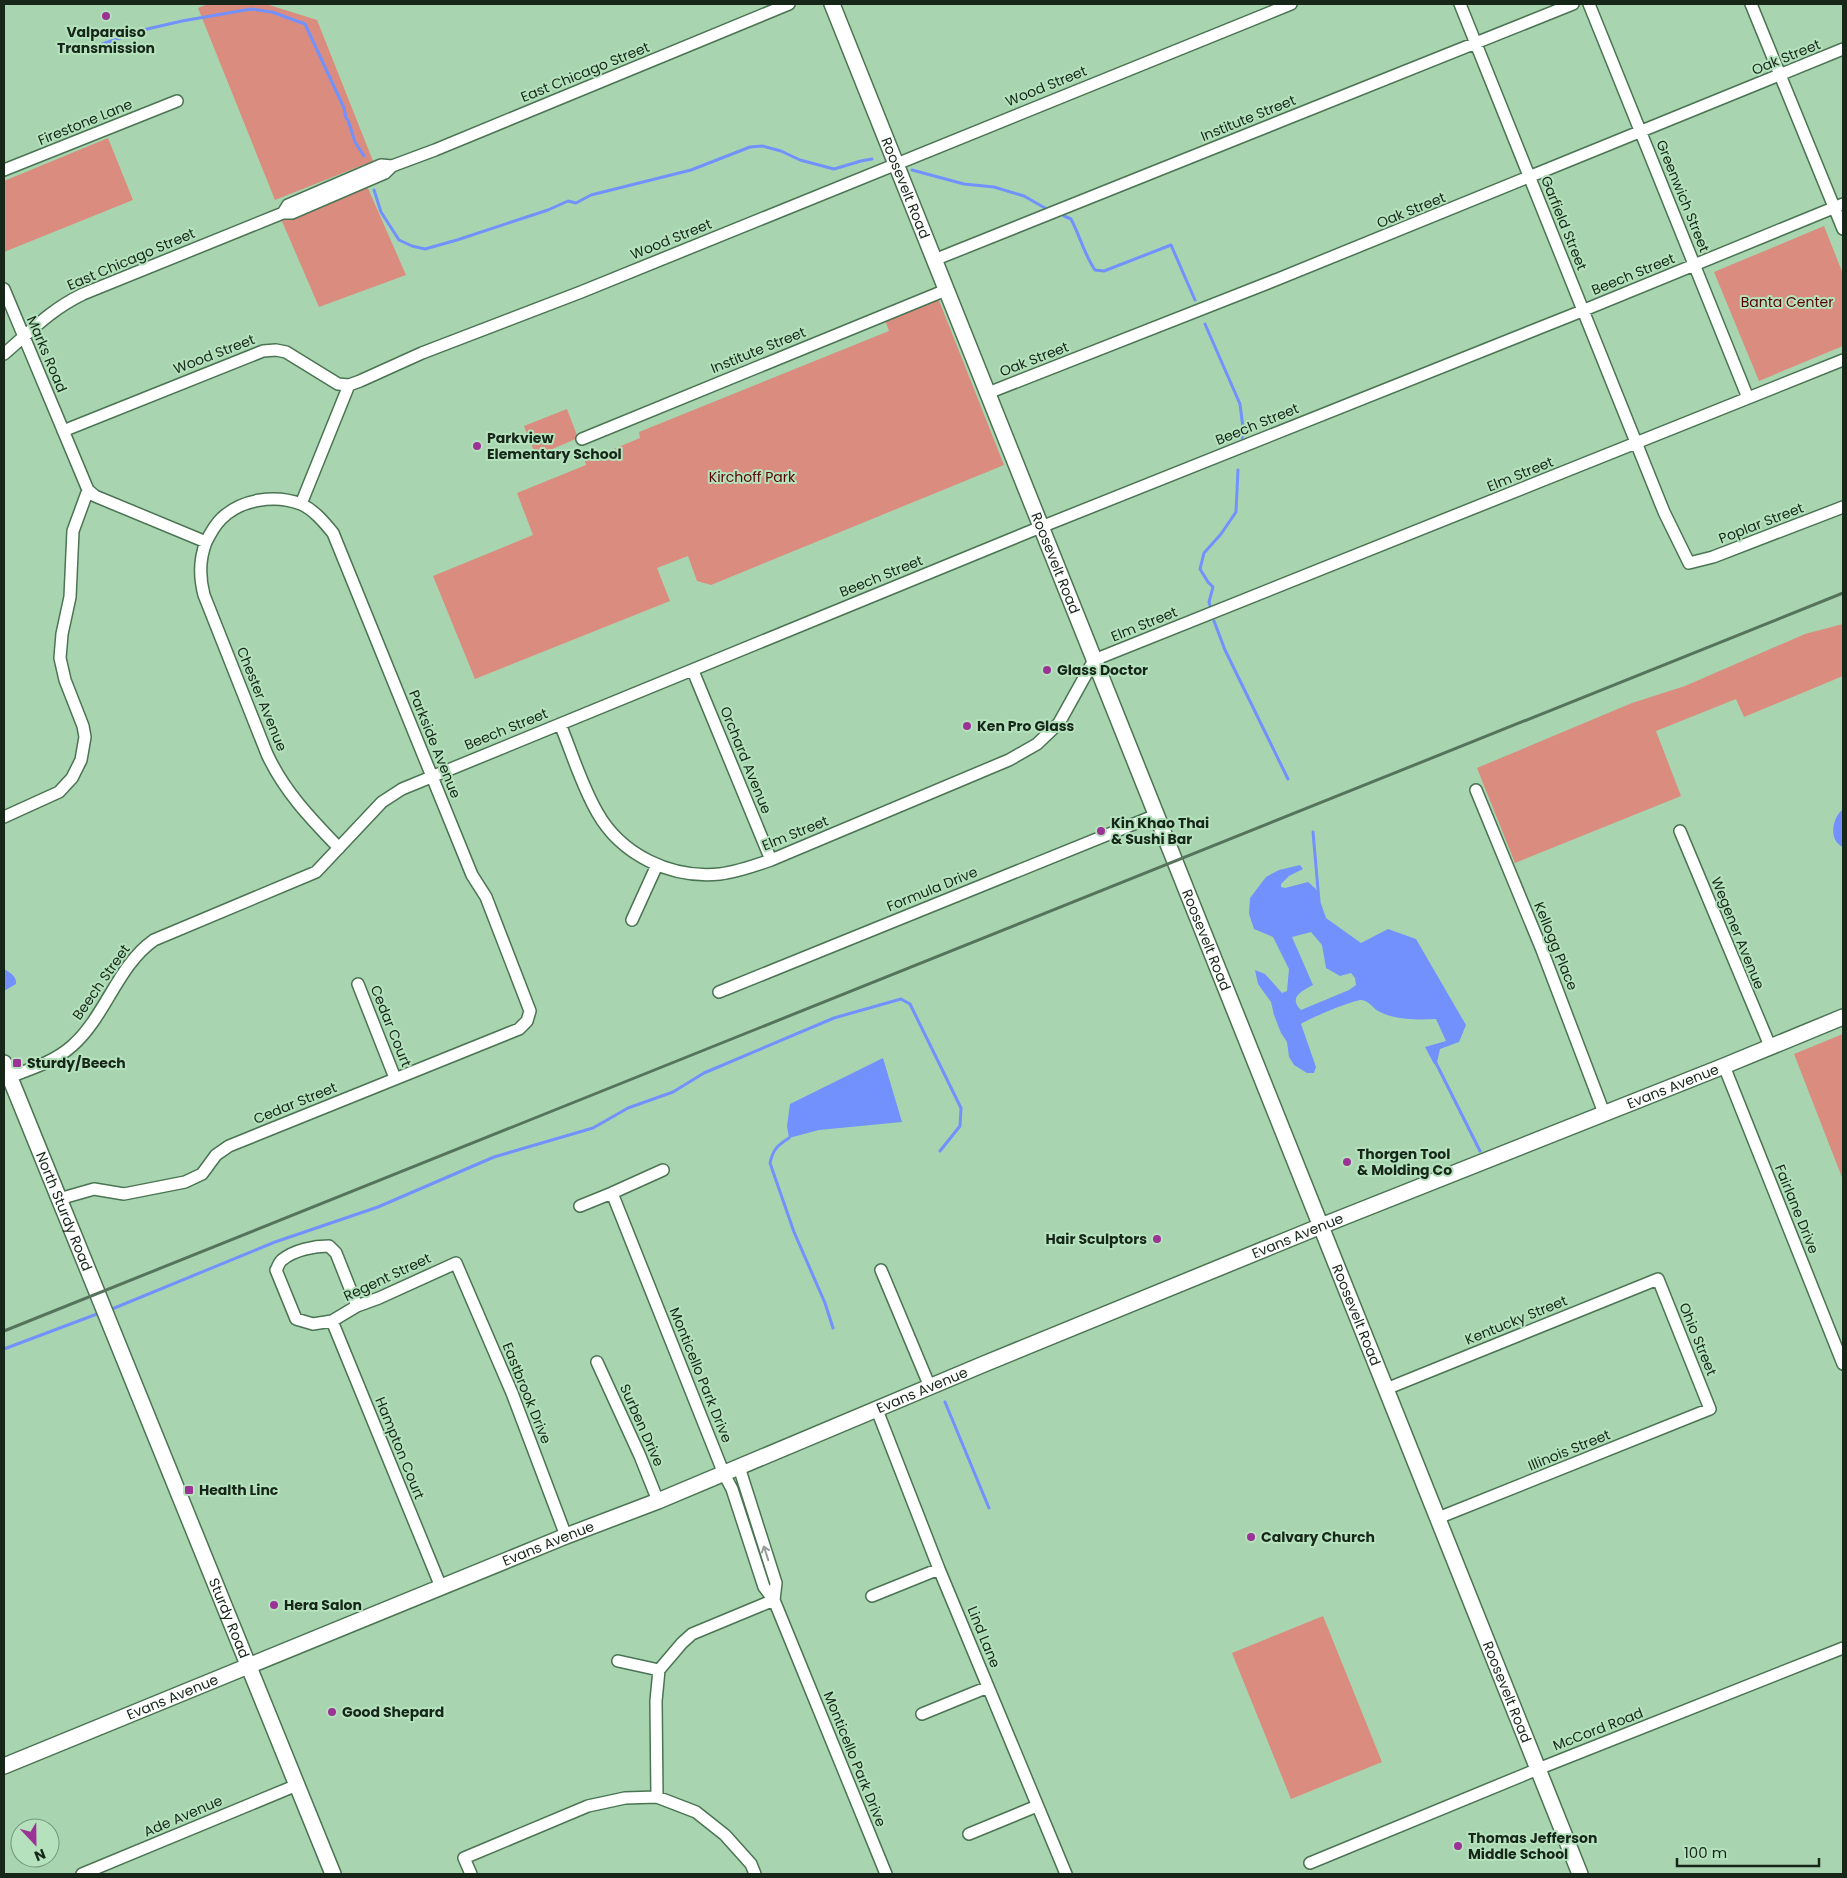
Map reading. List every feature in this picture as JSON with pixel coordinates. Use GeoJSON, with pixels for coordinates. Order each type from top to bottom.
{"type":"FeatureCollection","features":[{"type":"Feature","properties":{"kind":"street","name":"East Chicago Street"},"geometry":{"type":"LineString","coordinates":[[4,354],[52,312],[64,303],[83,294],[283,213],[292,213],[384,173],[392,166],[789,4]]}},
{"type":"Feature","properties":{"kind":"street","name":"Roosevelt Road"},"geometry":{"type":"LineString","coordinates":[[832,4],[1580,1874]]}},
{"type":"Feature","properties":{"kind":"street","name":"Wood Street"},"geometry":{"type":"LineString","coordinates":[[63,431],[264,351],[276,350],[286,352],[338,384],[360,381],[422,353],[581,292],[1292,4]]}},
{"type":"Feature","properties":{"kind":"street","name":"Garfield Street"},"geometry":{"type":"LineString","coordinates":[[1460,4],[1664,512],[1689,563]]}},
{"type":"Feature","properties":{"kind":"street","name":"Institute Street"},"geometry":{"type":"LineString","coordinates":[[934,260],[1573,4]]}},
{"type":"Feature","properties":{"kind":"street","name":"Greenwich Street"},"geometry":{"type":"LineString","coordinates":[[1589,4],[1748,398]]}},
{"type":"Feature","properties":{"kind":"street"},"geometry":{"type":"LineString","coordinates":[[1751,4],[1839,206],[1843,229]]}},
{"type":"Feature","properties":{"kind":"street","name":"Oak Street"},"geometry":{"type":"LineString","coordinates":[[988,393],[1278,280],[1781,76],[1843,49]]}},
{"type":"Feature","properties":{"kind":"street","name":"Firestone Lane"},"geometry":{"type":"LineString","coordinates":[[4,170],[177,101]]}},
{"type":"Feature","properties":{"kind":"street","name":"Beech Street"},"geometry":{"type":"LineString","coordinates":[[6,1073],[44,1064],[74,1045],[92,1023],[137,954],[154,940],[308,877],[324,865],[382,802],[402,789],[1041,527],[1583,311],[1839,206]]}},
{"type":"Feature","properties":{"kind":"street","name":"Marks Road"},"geometry":{"type":"LineString","coordinates":[[4,290],[88,490]]}},
{"type":"Feature","properties":{"kind":"street","name":"Institute Street"},"geometry":{"type":"LineString","coordinates":[[582,439],[946,290]]}},
{"type":"Feature","properties":{"kind":"street","name":"Elm Street"},"geometry":{"type":"LineString","coordinates":[[560,724],[592,802],[605,825],[623,844],[657,865],[679,872],[706,875],[739,870],[771,860],[1010,760],[1037,744],[1059,723],[1094,660],[1843,360]]}},
{"type":"Feature","properties":{"kind":"street"},"geometry":{"type":"LineString","coordinates":[[301,504],[349,384]]}},
{"type":"Feature","properties":{"kind":"street"},"geometry":{"type":"LineString","coordinates":[[4,817],[59,792],[72,778],[82,760],[83,726],[65,680],[60,658],[62,634],[70,597],[73,531],[88,490],[104,500],[206,542]]}},
{"type":"Feature","properties":{"kind":"street","name":"Chester Avenue"},"geometry":{"type":"LineString","coordinates":[[301,504],[286,500],[261,499],[247,503],[221,518],[206,542],[200,562],[201,582],[267,754],[278,775],[301,809],[338,848]]}},
{"type":"Feature","properties":{"kind":"street","name":"Parkside Avenue"},"geometry":{"type":"LineString","coordinates":[[301,504],[326,524],[338,542],[431,776],[472,875],[486,897],[528,1004]]}},
{"type":"Feature","properties":{"kind":"street","name":"Poplar Street"},"geometry":{"type":"LineString","coordinates":[[1689,563],[1713,557],[1843,507]]}},
{"type":"Feature","properties":{"kind":"street","name":"Orchard Avenue"},"geometry":{"type":"LineString","coordinates":[[693,670],[771,860]]}},
{"type":"Feature","properties":{"kind":"street","name":"Kellogg Place"},"geometry":{"type":"LineString","coordinates":[[1476,790],[1542,950],[1604,1113]]}},
{"type":"Feature","properties":{"kind":"street","name":"Formula Drive"},"geometry":{"type":"LineString","coordinates":[[719,992],[1156,815]]}},
{"type":"Feature","properties":{"kind":"street","name":"Wegener Avenue"},"geometry":{"type":"LineString","coordinates":[[1680,831],[1770,1046]]}},
{"type":"Feature","properties":{"kind":"street"},"geometry":{"type":"LineString","coordinates":[[632,920],[657,865]]}},
{"type":"Feature","properties":{"kind":"street","name":"Cedar Court"},"geometry":{"type":"LineString","coordinates":[[358,984],[396,1078]]}},
{"type":"Feature","properties":{"kind":"street","name":"Cedar Street"},"geometry":{"type":"LineString","coordinates":[[59,1199],[94,1189],[124,1194],[192,1180],[202,1174],[216,1155],[229,1146],[519,1029],[529,1016],[528,1004]]}},
{"type":"Feature","properties":{"kind":"street","name":"Evans Avenue"},"geometry":{"type":"LineString","coordinates":[[4,1766],[566,1536],[739,1468],[1321,1226],[1843,1017]]}},
{"type":"Feature","properties":{"kind":"street","name":"Fairlane Drive"},"geometry":{"type":"LineString","coordinates":[[1724,1066],[1843,1364]]}},
{"type":"Feature","properties":{"kind":"street","name":"North Sturdy Road"},"geometry":{"type":"LineString","coordinates":[[6,1073],[125,1360]]}},
{"type":"Feature","properties":{"kind":"street"},"geometry":{"type":"LineString","coordinates":[[580,1206],[663,1170]]}},
{"type":"Feature","properties":{"kind":"street","name":"Monticello Park Drive"},"geometry":{"type":"LineString","coordinates":[[612,1193],[724,1474],[732,1489],[764,1587],[774,1600],[886,1874]]}},
{"type":"Feature","properties":{"kind":"street"},"geometry":{"type":"LineString","coordinates":[[332,1321],[313,1324],[296,1319],[276,1270],[281,1260],[299,1251],[319,1246],[329,1246],[336,1253],[357,1306]]}},
{"type":"Feature","properties":{"kind":"street","name":"Regent Street"},"geometry":{"type":"LineString","coordinates":[[332,1321],[357,1306],[456,1263]]}},
{"type":"Feature","properties":{"kind":"street","name":"Eastbrook Drive"},"geometry":{"type":"LineString","coordinates":[[456,1263],[512,1393],[566,1536]]}},
{"type":"Feature","properties":{"kind":"street"},"geometry":{"type":"LineString","coordinates":[[881,1270],[930,1387]]}},
{"type":"Feature","properties":{"kind":"street","name":"Kentucky Street"},"geometry":{"type":"LineString","coordinates":[[1386,1388],[1658,1280]]}},
{"type":"Feature","properties":{"kind":"street","name":"Ohio Street"},"geometry":{"type":"LineString","coordinates":[[1658,1280],[1710,1409]]}},
{"type":"Feature","properties":{"kind":"street","name":"Hampton Court"},"geometry":{"type":"LineString","coordinates":[[332,1321],[441,1587]]}},
{"type":"Feature","properties":{"kind":"street","name":"Sturdy Road"},"geometry":{"type":"LineString","coordinates":[[125,1360],[332,1874]]}},
{"type":"Feature","properties":{"kind":"street","name":"Surben Drive"},"geometry":{"type":"LineString","coordinates":[[597,1362],[640,1456],[658,1501]]}},
{"type":"Feature","properties":{"kind":"street","name":"Illinois Street"},"geometry":{"type":"LineString","coordinates":[[1438,1518],[1710,1409]]}},
{"type":"Feature","properties":{"kind":"street","name":"Lind Lane"},"geometry":{"type":"LineString","coordinates":[[877,1410],[939,1569],[1066,1874]]}},
{"type":"Feature","properties":{"kind":"street","name":"Monticello Park Drive"},"geometry":{"type":"LineString","coordinates":[[739,1468],[776,1583],[774,1600]]}},
{"type":"Feature","properties":{"kind":"street"},"geometry":{"type":"LineString","coordinates":[[872,1596],[939,1569]]}},
{"type":"Feature","properties":{"kind":"street"},"geometry":{"type":"LineString","coordinates":[[657,1798],[656,1701],[659,1670],[692,1634],[774,1600]]}},
{"type":"Feature","properties":{"kind":"street","name":"McCord Road"},"geometry":{"type":"LineString","coordinates":[[1310,1863],[1538,1769],[1843,1648]]}},
{"type":"Feature","properties":{"kind":"street"},"geometry":{"type":"LineString","coordinates":[[618,1661],[659,1670]]}},
{"type":"Feature","properties":{"kind":"street"},"geometry":{"type":"LineString","coordinates":[[922,1714],[988,1687]]}},
{"type":"Feature","properties":{"kind":"street","name":"Ade Avenue"},"geometry":{"type":"LineString","coordinates":[[82,1874],[296,1785]]}},
{"type":"Feature","properties":{"kind":"street"},"geometry":{"type":"LineString","coordinates":[[471,1874],[464,1858],[588,1806],[625,1798],[657,1798],[696,1812],[725,1835],[751,1864],[756,1874]]}},
{"type":"Feature","properties":{"kind":"street"},"geometry":{"type":"LineString","coordinates":[[969,1834],[1037,1806]]}},
{"type":"Feature","properties":{"kind":"green space"},"geometry":{"type":"Polygon","coordinates":[[[208,4],[266,4],[317,20],[373,161],[275,200],[198,8],[208,4]]]}},
{"type":"Feature","properties":{"kind":"green space"},"geometry":{"type":"Polygon","coordinates":[[[108,138],[133,200],[4,252],[4,181],[108,138]]]}},
{"type":"Feature","properties":{"kind":"green space"},"geometry":{"type":"Polygon","coordinates":[[[367,186],[406,275],[319,307],[281,219],[291,218],[367,186]]]}},
{"type":"Feature","properties":{"kind":"green space","name":"Banta Center"},"geometry":{"type":"Polygon","coordinates":[[[1824,226],[1843,274],[1843,346],[1759,381],[1714,272],[1824,226]]]}},
{"type":"Feature","properties":{"kind":"green space","name":"Kirchoff Park"},"geometry":{"type":"Polygon","coordinates":[[[938,298],[1004,465],[711,585],[697,581],[688,556],[657,568],[670,601],[475,679],[433,576],[533,535],[517,493],[586,465],[585,461],[640,438],[639,432],[889,331],[885,320],[938,298]]]}},
{"type":"Feature","properties":{"kind":"green space"},"geometry":{"type":"Polygon","coordinates":[[[567,409],[578,438],[536,456],[524,426],[567,409]]]}},
{"type":"Feature","properties":{"kind":"green space"},"geometry":{"type":"Polygon","coordinates":[[[1843,624],[1843,676],[1744,717],[1736,699],[1656,731],[1681,796],[1515,863],[1477,768],[1632,703],[1685,686],[1805,634],[1843,624]]]}},
{"type":"Feature","properties":{"kind":"green space"},"geometry":{"type":"Polygon","coordinates":[[[1843,1034],[1843,1180],[1794,1054],[1843,1034]]]}},
{"type":"Feature","properties":{"kind":"green space"},"geometry":{"type":"Polygon","coordinates":[[[1323,1616],[1382,1762],[1291,1799],[1232,1653],[1323,1616]]]}},
{"type":"Feature","properties":{"kind":"water"},"geometry":{"type":"Polygon","coordinates":[[[1843,809],[1843,847],[1835,839],[1833,829],[1836,818],[1843,809]]]}},
{"type":"Feature","properties":{"kind":"water"},"geometry":{"type":"Polygon","coordinates":[[[1300,865],[1303,869],[1289,876],[1281,884],[1281,887],[1285,888],[1308,882],[1316,889],[1326,918],[1361,943],[1388,929],[1416,939],[1466,1025],[1459,1042],[1440,1049],[1437,1062],[1434,1064],[1425,1047],[1446,1041],[1436,1019],[1399,1018],[1378,1011],[1362,1000],[1332,1010],[1301,1024],[1316,1067],[1314,1073],[1307,1073],[1294,1065],[1289,1057],[1287,1042],[1281,1033],[1271,1002],[1258,984],[1255,970],[1265,974],[1282,993],[1287,991],[1289,969],[1273,937],[1254,929],[1249,914],[1250,898],[1266,877],[1279,870],[1300,865]],[[1311,932],[1292,937],[1313,985],[1301,992],[1296,998],[1297,1005],[1301,1010],[1349,990],[1356,985],[1355,978],[1351,973],[1340,976],[1326,968],[1322,945],[1311,932]]]}},
{"type":"Feature","properties":{"kind":"water"},"geometry":{"type":"Polygon","coordinates":[[[4,969],[13,975],[16,984],[4,991],[4,969]]]}},
{"type":"Feature","properties":{"kind":"water"},"geometry":{"type":"Polygon","coordinates":[[[883,1058],[902,1122],[819,1130],[789,1138],[787,1126],[790,1104],[883,1058]]]}},
{"type":"Feature","properties":{"kind":"waterway"},"geometry":{"type":"LineString","coordinates":[[88,49],[143,30],[251,9],[272,12],[305,24],[344,108],[355,142],[364,156]]}},
{"type":"Feature","properties":{"kind":"waterway"},"geometry":{"type":"LineString","coordinates":[[374,190],[381,212],[399,240],[425,249],[548,210],[568,201],[576,203],[591,195],[691,170],[750,147],[762,146],[781,151],[800,160],[834,169],[872,159]]}},
{"type":"Feature","properties":{"kind":"waterway"},"geometry":{"type":"LineString","coordinates":[[912,170],[964,184],[994,187],[1024,196],[1045,208]]}},
{"type":"Feature","properties":{"kind":"waterway"},"geometry":{"type":"LineString","coordinates":[[1064,216],[1071,219],[1095,270],[1104,271],[1171,245],[1195,300]]}},
{"type":"Feature","properties":{"kind":"waterway"},"geometry":{"type":"LineString","coordinates":[[1205,324],[1240,404],[1243,428],[1242,438]]}},
{"type":"Feature","properties":{"kind":"waterway"},"geometry":{"type":"LineString","coordinates":[[1210,606],[1209,602],[1213,587],[1200,569],[1204,553],[1221,534],[1236,512],[1238,470]]}},
{"type":"Feature","properties":{"kind":"waterway"},"geometry":{"type":"LineString","coordinates":[[1214,621],[1225,650],[1288,779]]}},
{"type":"Feature","properties":{"kind":"waterway"},"geometry":{"type":"LineString","coordinates":[[1313,832],[1319,901]]}},
{"type":"Feature","properties":{"kind":"waterway"},"geometry":{"type":"LineString","coordinates":[[112,1309],[275,1242],[378,1207],[494,1157],[593,1128],[628,1108],[673,1092],[704,1073],[834,1018],[901,999],[910,1004],[961,1108],[960,1126],[940,1151]]}},
{"type":"Feature","properties":{"kind":"waterway"},"geometry":{"type":"LineString","coordinates":[[1434,1059],[1480,1151]]}},
{"type":"Feature","properties":{"kind":"waterway"},"geometry":{"type":"LineString","coordinates":[[789,1138],[776,1148],[770,1163],[794,1232],[825,1303],[833,1328]]}},
{"type":"Feature","properties":{"kind":"waterway"},"geometry":{"type":"LineString","coordinates":[[4,1349],[97,1314]]}},
{"type":"Feature","properties":{"kind":"waterway"},"geometry":{"type":"LineString","coordinates":[[945,1402],[989,1508]]}},
{"type":"Feature","properties":{"kind":"railway"},"geometry":{"type":"LineString","coordinates":[[4,1331],[1843,593]]}},
{"type":"Feature","properties":{"kind":"place","name":"Valparaiso Transmission"},"geometry":{"type":"Point","coordinates":[106,16]}},
{"type":"Feature","properties":{"kind":"place","name":"Parkview Elementary School"},"geometry":{"type":"Point","coordinates":[477,446]}},
{"type":"Feature","properties":{"kind":"place","name":"Glass Doctor"},"geometry":{"type":"Point","coordinates":[1047,670]}},
{"type":"Feature","properties":{"kind":"place","name":"Ken Pro Glass"},"geometry":{"type":"Point","coordinates":[967,726]}},
{"type":"Feature","properties":{"kind":"place","name":"Kin Khao Thai & Sushi Bar"},"geometry":{"type":"Point","coordinates":[1101,831]}},
{"type":"Feature","properties":{"kind":"place","name":"Sturdy/Beech"},"geometry":{"type":"Point","coordinates":[17,1063]}},
{"type":"Feature","properties":{"kind":"place","name":"Thorgen Tool & Molding Co"},"geometry":{"type":"Point","coordinates":[1347,1162]}},
{"type":"Feature","properties":{"kind":"place","name":"Hair Sculptors"},"geometry":{"type":"Point","coordinates":[1157,1239]}},
{"type":"Feature","properties":{"kind":"place","name":"Health Linc"},"geometry":{"type":"Point","coordinates":[189,1490]}},
{"type":"Feature","properties":{"kind":"place","name":"Calvary Church"},"geometry":{"type":"Point","coordinates":[1251,1537]}},
{"type":"Feature","properties":{"kind":"place","name":"Hera Salon"},"geometry":{"type":"Point","coordinates":[274,1605]}},
{"type":"Feature","properties":{"kind":"place","name":"Good Shepard"},"geometry":{"type":"Point","coordinates":[332,1712]}},
{"type":"Feature","properties":{"kind":"place","name":"Thomas Jefferson Middle School"},"geometry":{"type":"Point","coordinates":[1458,1846]}}]}
